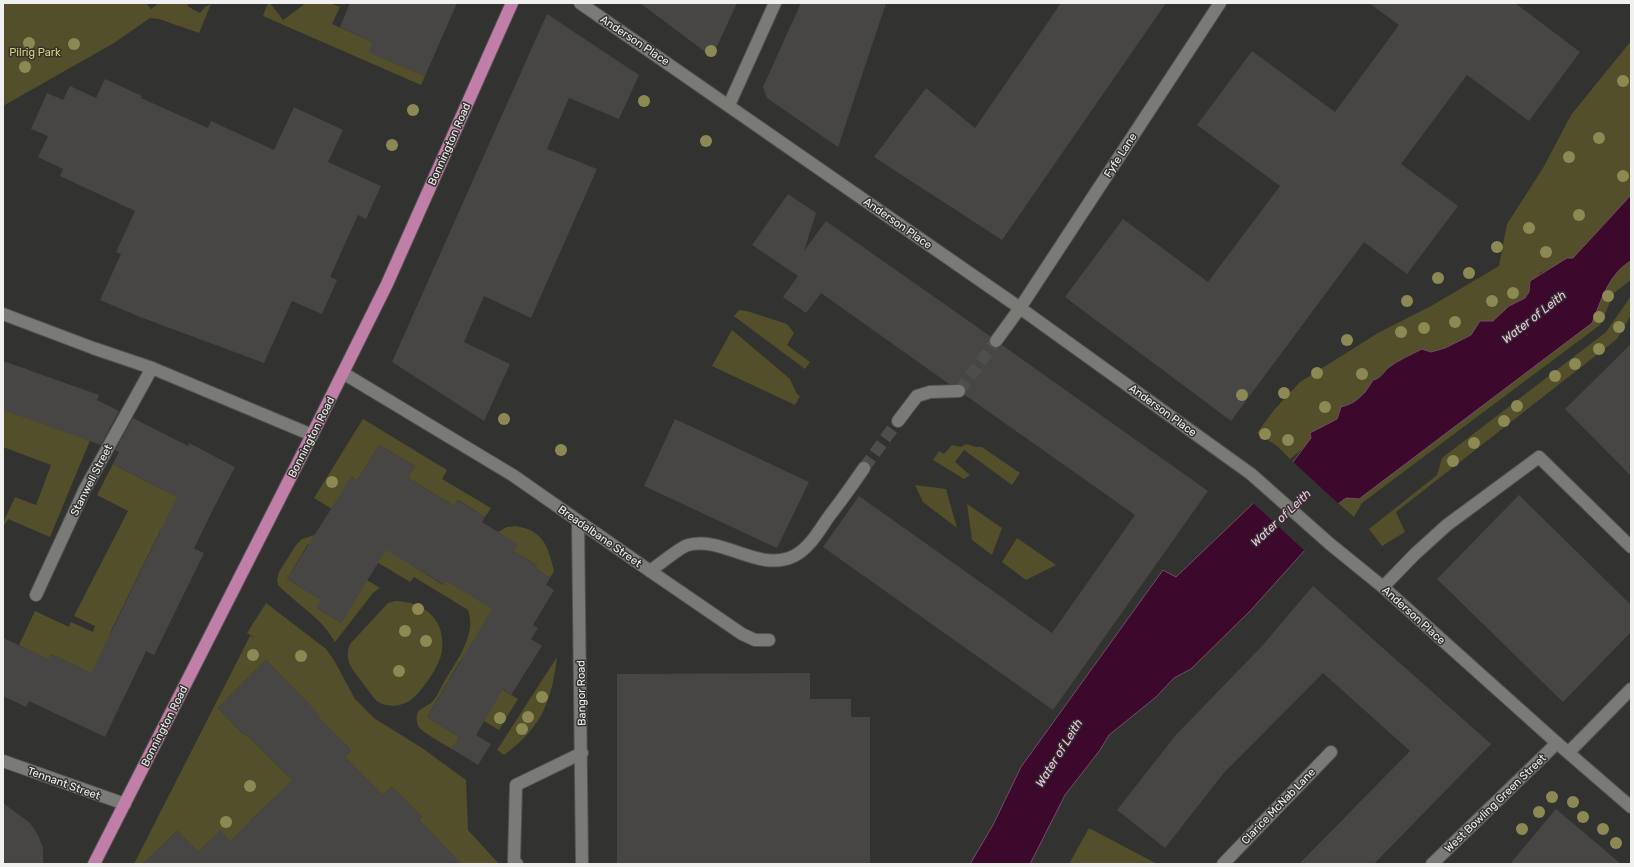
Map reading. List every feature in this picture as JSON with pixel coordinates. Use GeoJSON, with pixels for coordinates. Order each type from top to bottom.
{"type":"FeatureCollection","features":[{"type":"Feature","properties":{"kind":"main road","name":"Bonnington Road"},"geometry":{"type":"LineString","coordinates":[[94,864],[387,284],[512,3]]}},
{"type":"Feature","properties":{"kind":"street","name":"Anderson Place"},"geometry":{"type":"LineString","coordinates":[[580,3],[729,104],[1020,308],[1251,474],[1330,544],[1383,587],[1557,743],[1631,807]]}},
{"type":"Feature","properties":{"kind":"street"},"geometry":{"type":"LineString","coordinates":[[729,104],[775,3]]}},
{"type":"Feature","properties":{"kind":"street","name":"Fyfe Lane"},"geometry":{"type":"LineString","coordinates":[[996,341],[1020,308],[1220,3]]}},
{"type":"Feature","properties":{"kind":"street"},"geometry":{"type":"LineString","coordinates":[[3,314],[152,368],[312,435]]}},
{"type":"Feature","properties":{"kind":"street","name":"Stanwell Street"},"geometry":{"type":"LineString","coordinates":[[36,595],[85,489],[152,368]]}},
{"type":"Feature","properties":{"kind":"street","name":"Breadalbane Street"},"geometry":{"type":"LineString","coordinates":[[343,373],[514,476],[650,571],[686,545],[713,545],[766,561],[782,560],[794,556],[810,543],[864,468]]}},
{"type":"Feature","properties":{"kind":"street"},"geometry":{"type":"LineString","coordinates":[[898,421],[917,396],[930,392],[960,391]]}},
{"type":"Feature","properties":{"kind":"street"},"geometry":{"type":"LineString","coordinates":[[1383,587],[1415,554],[1447,525],[1539,457],[1631,547]]}},
{"type":"Feature","properties":{"kind":"street","name":"Bangor Road"},"geometry":{"type":"LineString","coordinates":[[578,521],[582,753],[582,864]]}},
{"type":"Feature","properties":{"kind":"street"},"geometry":{"type":"LineString","coordinates":[[650,571],[742,634],[755,640],[770,640]]}},
{"type":"Feature","properties":{"kind":"street"},"geometry":{"type":"LineString","coordinates":[[1569,752],[1631,689]]}},
{"type":"Feature","properties":{"kind":"street","name":"West Bowling Green Street"},"geometry":{"type":"LineString","coordinates":[[1432,864],[1557,743]]}},
{"type":"Feature","properties":{"kind":"street","name":"Clarice McNab Lane"},"geometry":{"type":"LineString","coordinates":[[1226,863],[1331,752]]}},
{"type":"Feature","properties":{"kind":"street"},"geometry":{"type":"LineString","coordinates":[[517,864],[514,861],[516,785],[582,753]]}},
{"type":"Feature","properties":{"kind":"street","name":"Tennant Street"},"geometry":{"type":"LineString","coordinates":[[3,761],[125,804]]}},
{"type":"Feature","properties":{"kind":"green space","name":"Pilrig Park"},"geometry":{"type":"Polygon","coordinates":[[[3,3],[146,3],[151,9],[159,3],[190,3],[187,6],[200,13],[205,7],[211,4],[199,33],[159,19],[150,18],[114,43],[3,106],[3,3]]]}},
{"type":"Feature","properties":{"kind":"green space"},"geometry":{"type":"Polygon","coordinates":[[[268,3],[270,3],[283,20],[306,3],[330,3],[340,7],[332,24],[373,42],[369,52],[425,76],[421,85],[263,16],[268,3]]]}},
{"type":"Feature","properties":{"kind":"green space"},"geometry":{"type":"Polygon","coordinates":[[[1631,41],[1631,195],[1573,258],[1567,258],[1554,267],[1540,273],[1525,298],[1509,306],[1493,321],[1480,321],[1471,335],[1445,348],[1431,352],[1422,349],[1392,365],[1380,377],[1373,380],[1367,390],[1360,397],[1352,403],[1341,407],[1337,419],[1312,438],[1307,445],[1290,459],[1277,446],[1257,433],[1274,410],[1300,382],[1378,333],[1431,306],[1499,266],[1507,224],[1543,168],[1571,115],[1631,41]]]}},
{"type":"Feature","properties":{"kind":"green space"},"geometry":{"type":"Polygon","coordinates":[[[1631,261],[1631,280],[1614,293],[1600,325],[1362,503],[1354,517],[1338,503],[1346,498],[1359,499],[1592,323],[1602,297],[1611,280],[1623,266],[1631,261]]]}},
{"type":"Feature","properties":{"kind":"green space"},"geometry":{"type":"Polygon","coordinates":[[[1631,296],[1631,315],[1617,339],[1396,512],[1405,532],[1382,546],[1369,529],[1437,475],[1442,458],[1606,332],[1631,296]]]}},
{"type":"Feature","properties":{"kind":"green space"},"geometry":{"type":"Polygon","coordinates":[[[739,310],[747,311],[787,324],[794,333],[787,345],[810,362],[805,369],[734,316],[739,310]]]}},
{"type":"Feature","properties":{"kind":"green space"},"geometry":{"type":"Polygon","coordinates":[[[732,330],[790,379],[797,394],[800,396],[795,405],[712,366],[732,330]]]}},
{"type":"Feature","properties":{"kind":"green space"},"geometry":{"type":"Polygon","coordinates":[[[17,366],[27,369],[11,412],[103,409],[50,537],[8,519],[3,527],[3,523],[15,497],[36,505],[51,465],[3,447],[3,405],[17,366]]]}},
{"type":"Feature","properties":{"kind":"green space"},"geometry":{"type":"Polygon","coordinates":[[[363,419],[447,470],[442,479],[491,508],[485,517],[458,500],[454,506],[408,478],[415,466],[379,445],[357,481],[352,477],[332,509],[314,498],[363,419]]]}},
{"type":"Feature","properties":{"kind":"green space"},"geometry":{"type":"Polygon","coordinates":[[[966,444],[982,447],[1020,473],[1012,485],[964,450],[955,462],[970,475],[964,479],[933,460],[939,451],[944,454],[952,445],[961,447],[966,444]]]}},
{"type":"Feature","properties":{"kind":"green space"},"geometry":{"type":"Polygon","coordinates":[[[113,464],[165,491],[167,486],[213,509],[194,548],[160,531],[110,633],[146,651],[127,691],[51,654],[49,660],[19,645],[35,611],[69,627],[71,622],[93,632],[95,626],[74,616],[128,511],[97,495],[113,464]]]}},
{"type":"Feature","properties":{"kind":"green space"},"geometry":{"type":"Polygon","coordinates":[[[915,485],[946,489],[957,528],[923,502],[915,485]]]}},
{"type":"Feature","properties":{"kind":"green space"},"geometry":{"type":"Polygon","coordinates":[[[967,504],[1002,528],[992,555],[972,540],[967,504]]]}},
{"type":"Feature","properties":{"kind":"green space"},"geometry":{"type":"Polygon","coordinates":[[[515,526],[532,531],[543,541],[547,547],[554,571],[550,578],[535,568],[537,565],[513,551],[517,545],[498,532],[507,527],[515,526]]]}},
{"type":"Feature","properties":{"kind":"green space"},"geometry":{"type":"Polygon","coordinates":[[[373,534],[416,568],[443,585],[451,574],[499,613],[459,663],[427,717],[459,737],[452,749],[419,727],[417,724],[417,714],[419,710],[435,699],[460,655],[468,637],[470,628],[468,610],[414,577],[410,582],[362,553],[373,534]]]}},
{"type":"Feature","properties":{"kind":"green space"},"geometry":{"type":"Polygon","coordinates":[[[315,535],[325,554],[308,544],[287,579],[322,600],[317,608],[341,623],[367,580],[380,588],[373,593],[335,642],[317,619],[278,585],[277,580],[279,572],[296,545],[302,539],[315,535]]]}},
{"type":"Feature","properties":{"kind":"green space"},"geometry":{"type":"Polygon","coordinates":[[[1017,538],[1056,565],[1026,580],[1002,562],[1017,538]]]}},
{"type":"Feature","properties":{"kind":"green space"},"geometry":{"type":"Polygon","coordinates":[[[395,601],[415,604],[431,614],[437,622],[440,630],[442,651],[435,670],[426,684],[416,695],[401,705],[392,706],[380,703],[373,696],[352,669],[348,660],[348,650],[350,644],[388,603],[395,601]]]}},
{"type":"Feature","properties":{"kind":"green space"},"geometry":{"type":"Polygon","coordinates":[[[266,603],[326,649],[334,660],[355,699],[374,718],[422,748],[466,780],[468,830],[499,864],[444,864],[453,855],[419,820],[422,817],[392,787],[383,795],[345,757],[351,750],[317,716],[319,715],[266,660],[218,708],[307,795],[290,812],[275,797],[250,821],[244,856],[220,831],[198,852],[177,831],[143,864],[134,864],[250,636],[255,638],[247,633],[266,603]]]}},
{"type":"Feature","properties":{"kind":"green space"},"geometry":{"type":"Polygon","coordinates":[[[557,657],[555,673],[548,700],[536,724],[517,745],[504,755],[497,750],[557,657]]]}},
{"type":"Feature","properties":{"kind":"green space"},"geometry":{"type":"Polygon","coordinates":[[[490,682],[518,699],[499,730],[484,721],[490,682]]]}},
{"type":"Feature","properties":{"kind":"green space"},"geometry":{"type":"Polygon","coordinates":[[[1089,828],[1157,864],[1069,864],[1089,828]]]}},
{"type":"Feature","properties":{"kind":"water","name":"Water of Leith"},"geometry":{"type":"Polygon","coordinates":[[[1631,195],[1631,261],[1623,266],[1611,280],[1602,297],[1592,323],[1359,499],[1346,498],[1317,520],[1301,546],[1305,550],[1251,610],[1191,669],[1174,678],[1156,697],[1109,735],[1100,750],[1065,795],[1030,864],[970,864],[993,825],[1021,767],[1163,570],[1176,577],[1284,474],[1311,438],[1310,433],[1337,419],[1341,407],[1352,403],[1360,397],[1367,390],[1373,380],[1380,377],[1396,362],[1422,349],[1431,352],[1445,348],[1471,335],[1480,321],[1493,321],[1509,306],[1525,298],[1529,292],[1530,281],[1567,258],[1573,258],[1631,195]]]}},
{"type":"Feature","properties":{"kind":"pier"},"geometry":{"type":"Polygon","coordinates":[[[1292,461],[1340,505],[1318,521],[1304,546],[1307,550],[1306,552],[1252,502],[1283,473],[1292,461]]]}},
{"type":"Feature","properties":{"kind":"building"},"geometry":{"type":"Polygon","coordinates":[[[350,3],[457,3],[425,76],[368,52],[373,42],[340,27],[350,3]]]}},
{"type":"Feature","properties":{"kind":"building"},"geometry":{"type":"Polygon","coordinates":[[[640,3],[737,3],[712,57],[640,3]]]}},
{"type":"Feature","properties":{"kind":"building"},"geometry":{"type":"Polygon","coordinates":[[[801,3],[886,3],[838,147],[767,98],[763,87],[801,3]]]}},
{"type":"Feature","properties":{"kind":"building"},"geometry":{"type":"Polygon","coordinates":[[[1061,3],[1166,3],[1002,240],[874,157],[926,88],[975,128],[1061,3]]]}},
{"type":"Feature","properties":{"kind":"building"},"geometry":{"type":"Polygon","coordinates":[[[1369,3],[1515,3],[1580,52],[1529,121],[1467,75],[1401,164],[1458,206],[1407,274],[1364,242],[1231,421],[1065,297],[1123,219],[1208,282],[1280,186],[1197,125],[1252,51],[1335,112],[1399,25],[1369,3]]]}},
{"type":"Feature","properties":{"kind":"building"},"geometry":{"type":"Polygon","coordinates":[[[547,14],[639,75],[619,119],[569,98],[547,149],[597,169],[531,318],[484,296],[464,342],[510,364],[484,421],[392,362],[547,14]]]}},
{"type":"Feature","properties":{"kind":"building"},"geometry":{"type":"Polygon","coordinates":[[[105,79],[142,96],[141,98],[208,128],[211,121],[274,150],[294,107],[343,130],[328,162],[381,186],[366,219],[358,215],[330,277],[337,280],[322,314],[292,301],[264,363],[140,317],[100,300],[121,254],[116,252],[135,211],[60,176],[63,169],[38,157],[48,136],[31,129],[47,93],[63,100],[70,86],[96,98],[105,79]]]}},
{"type":"Feature","properties":{"kind":"building"},"geometry":{"type":"Polygon","coordinates":[[[788,194],[816,213],[804,251],[826,221],[990,336],[989,344],[992,347],[999,348],[1002,345],[1208,491],[1053,710],[823,547],[859,496],[1052,633],[1135,515],[965,395],[966,390],[963,385],[949,384],[821,293],[806,313],[783,297],[798,276],[752,245],[788,194]]]}},
{"type":"Feature","properties":{"kind":"building"},"geometry":{"type":"Polygon","coordinates":[[[1631,344],[1631,476],[1565,409],[1631,344]]]}},
{"type":"Feature","properties":{"kind":"building"},"geometry":{"type":"Polygon","coordinates":[[[3,361],[99,395],[97,400],[119,411],[101,445],[3,410],[3,361]]]}},
{"type":"Feature","properties":{"kind":"building"},"geometry":{"type":"Polygon","coordinates":[[[133,418],[188,446],[189,443],[235,467],[193,548],[204,553],[154,655],[146,651],[105,737],[29,701],[26,707],[3,696],[3,638],[49,659],[51,654],[91,673],[177,497],[113,464],[119,452],[115,450],[133,418]]]}},
{"type":"Feature","properties":{"kind":"building"},"geometry":{"type":"Polygon","coordinates":[[[675,419],[809,482],[777,548],[644,486],[675,419]]]}},
{"type":"Feature","properties":{"kind":"building"},"geometry":{"type":"Polygon","coordinates":[[[379,445],[415,466],[408,478],[454,506],[457,500],[485,517],[482,522],[518,544],[513,551],[537,565],[535,568],[550,578],[546,585],[554,590],[533,625],[538,628],[531,639],[542,646],[511,695],[503,689],[476,735],[491,744],[478,765],[452,749],[459,737],[427,717],[492,609],[446,581],[444,585],[386,550],[341,623],[317,608],[322,600],[287,579],[351,477],[357,481],[379,445]]]}},
{"type":"Feature","properties":{"kind":"building"},"geometry":{"type":"Polygon","coordinates":[[[1519,495],[1631,605],[1631,632],[1563,702],[1437,579],[1519,495]]]}},
{"type":"Feature","properties":{"kind":"building"},"geometry":{"type":"Polygon","coordinates":[[[1313,586],[1491,744],[1374,864],[1299,864],[1410,751],[1323,673],[1223,774],[1165,848],[1117,810],[1175,736],[1262,646],[1313,586]]]}},
{"type":"Feature","properties":{"kind":"building"},"geometry":{"type":"Polygon","coordinates":[[[266,660],[320,715],[317,716],[351,750],[345,757],[383,795],[392,787],[422,817],[419,820],[462,864],[143,864],[177,831],[198,852],[220,830],[230,841],[292,780],[246,734],[244,735],[218,708],[266,660]]]}},
{"type":"Feature","properties":{"kind":"building"},"geometry":{"type":"Polygon","coordinates":[[[810,673],[810,699],[851,699],[851,717],[870,717],[870,864],[617,864],[617,674],[810,673]]]}},
{"type":"Feature","properties":{"kind":"building"},"geometry":{"type":"Polygon","coordinates":[[[3,803],[30,823],[38,835],[43,848],[43,864],[3,864],[3,803]]]}},
{"type":"Feature","properties":{"kind":"building"},"geometry":{"type":"Polygon","coordinates":[[[1556,809],[1621,864],[1510,864],[1556,809]]]}},
{"type":"Feature","properties":{"kind":"tunnel"},"geometry":{"type":"LineString","coordinates":[[959,391],[996,341]]}},
{"type":"Feature","properties":{"kind":"tunnel"},"geometry":{"type":"LineString","coordinates":[[864,468],[898,421]]}}]}
